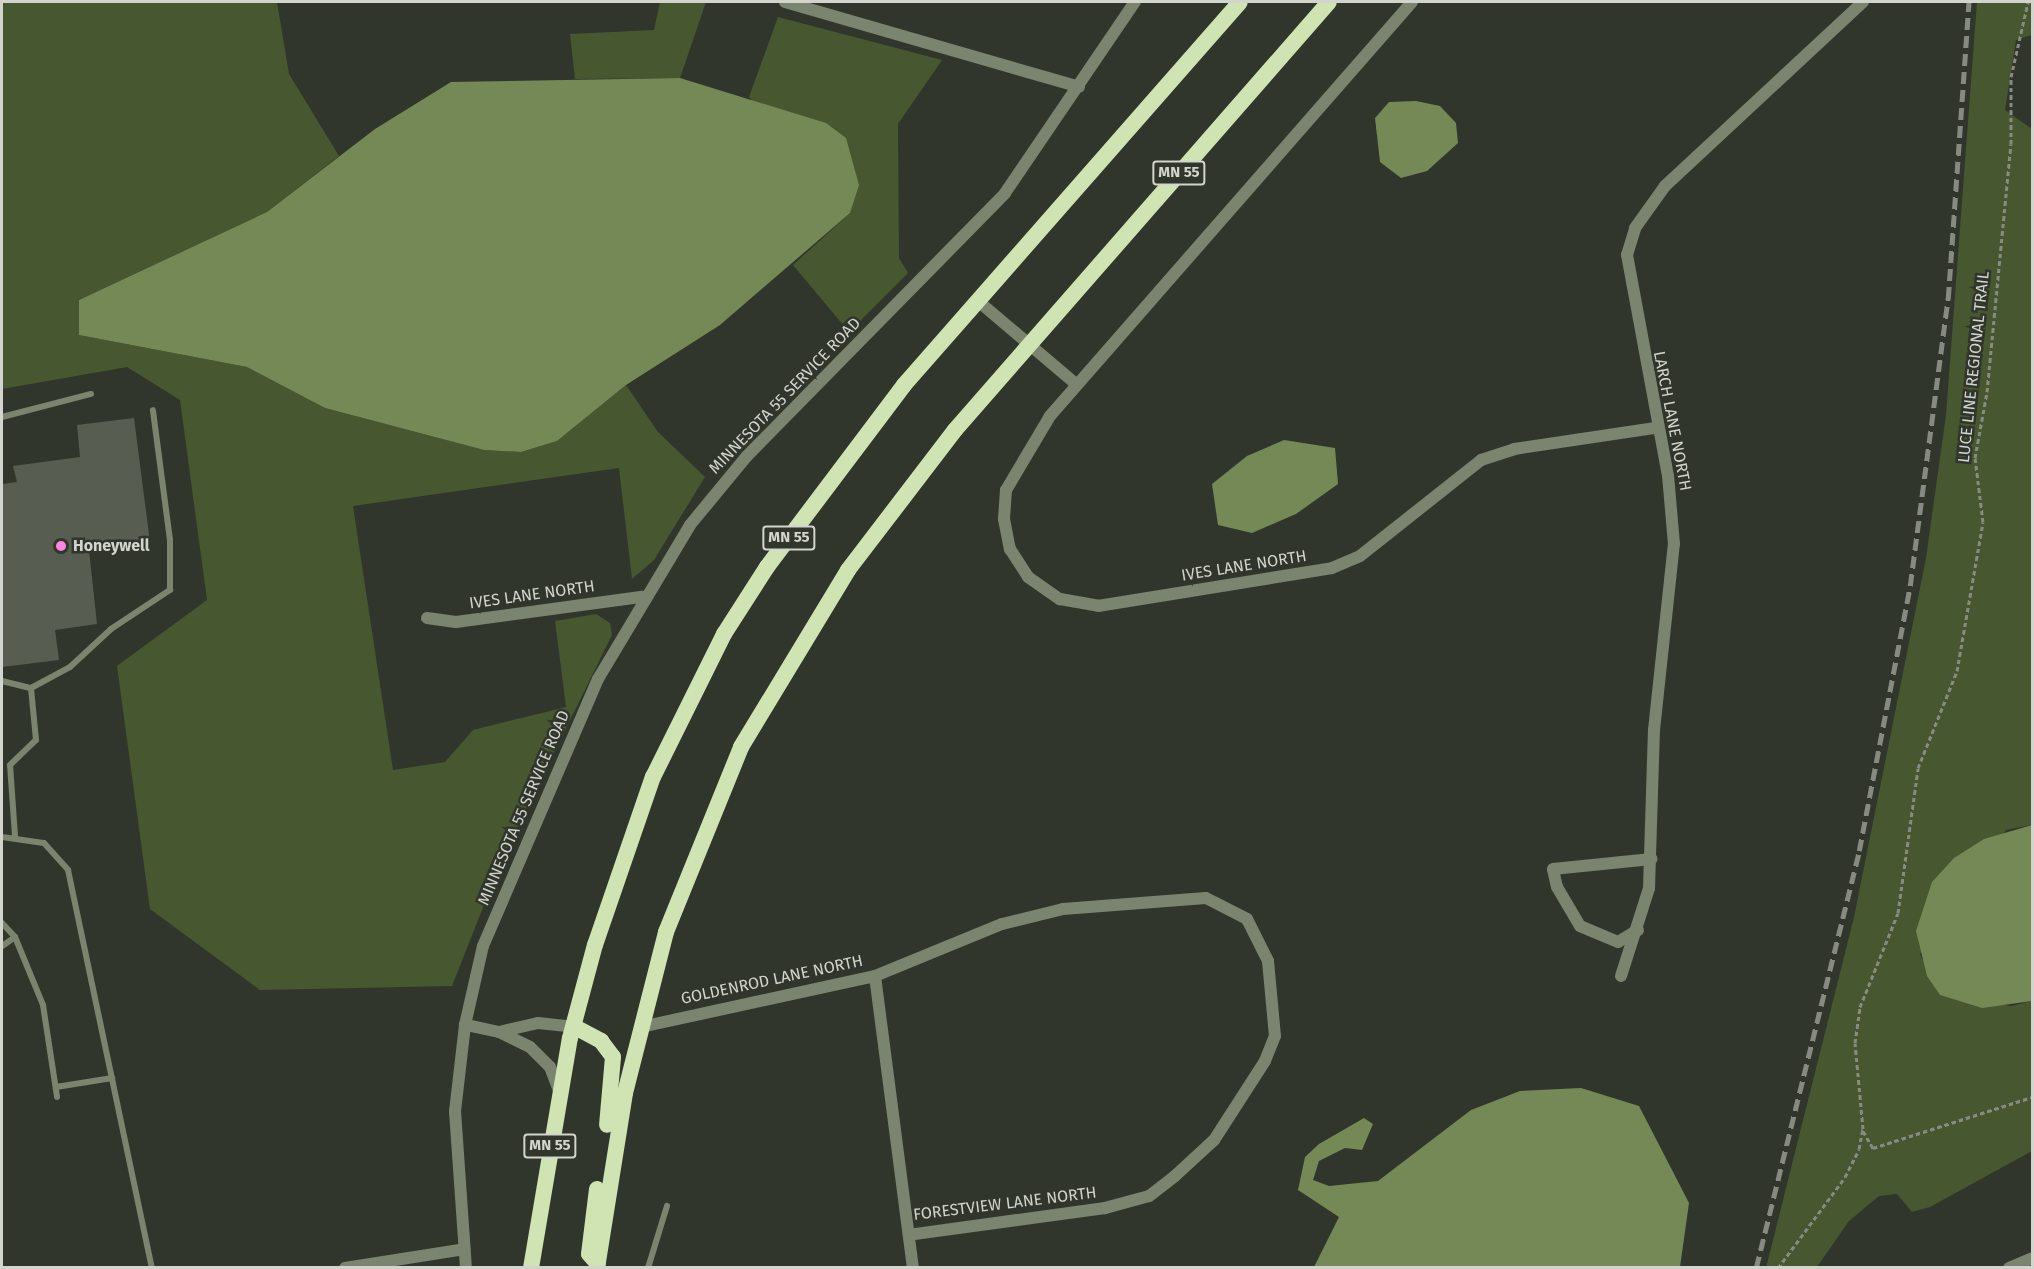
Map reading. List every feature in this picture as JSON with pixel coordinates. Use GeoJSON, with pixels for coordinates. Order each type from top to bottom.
{"type":"FeatureCollection","features":[{"type":"Feature","properties":{"kind":"highway","name":"MN 55"},"geometry":{"type":"LineString","coordinates":[[531,1268],[560,1093],[575,1026],[624,852],[686,705],[724,634],[857,443],[1240,2]]}},
{"type":"Feature","properties":{"kind":"highway","name":"MN 55"},"geometry":{"type":"LineString","coordinates":[[598,1266],[612,1156],[641,1027],[685,877],[741,747],[848,570],[955,429],[1329,2]]}},
{"type":"Feature","properties":{"kind":"highway"},"geometry":{"type":"LineString","coordinates":[[575,1026],[601,1041],[614,1057],[589,1239],[589,1254],[598,1266]]}},
{"type":"Feature","properties":{"kind":"street"},"geometry":{"type":"LineString","coordinates":[[785,2],[1079,87]]}},
{"type":"Feature","properties":{"kind":"street","name":"MINNESOTA 55 SERVICE ROAD"},"geometry":{"type":"LineString","coordinates":[[466,1268],[455,1111],[465,1025],[483,946],[508,883],[598,679],[642,597],[690,525],[747,456],[1005,193],[1135,2]]}},
{"type":"Feature","properties":{"kind":"street","name":"IVES LANE NORTH"},"geometry":{"type":"LineString","coordinates":[[1412,2],[1077,384],[1017,465],[1006,489],[1004,519],[1010,549],[1028,577],[1060,599],[1098,606],[1332,568],[1360,556],[1481,460],[1514,449],[1655,428]]}},
{"type":"Feature","properties":{"kind":"street","name":"LARCH LANE NORTH"},"geometry":{"type":"LineString","coordinates":[[1622,976],[1639,929],[1651,860],[1654,730],[1674,544],[1668,476],[1655,428],[1628,278],[1627,255],[1635,228],[1665,186],[1863,2]]}},
{"type":"Feature","properties":{"kind":"street"},"geometry":{"type":"LineString","coordinates":[[978,302],[1077,384]]}},
{"type":"Feature","properties":{"kind":"street","name":"IVES LANE NORTH"},"geometry":{"type":"LineString","coordinates":[[427,618],[456,622],[642,597]]}},
{"type":"Feature","properties":{"kind":"street"},"geometry":{"type":"LineString","coordinates":[[1639,929],[1618,942],[1580,926],[1561,896],[1553,869],[1651,860]]}},
{"type":"Feature","properties":{"kind":"street","name":"GOLDENROD LANE NORTH"},"geometry":{"type":"LineString","coordinates":[[641,1027],[875,976],[1002,924],[1063,909],[1206,898],[1247,919],[1260,938],[1274,999],[1275,1036],[1265,1061]]}},
{"type":"Feature","properties":{"kind":"street","name":"FORESTVIEW LANE NORTH"},"geometry":{"type":"LineString","coordinates":[[875,976],[909,1234],[1105,1208],[1149,1196],[1214,1140],[1265,1061]]}},
{"type":"Feature","properties":{"kind":"street"},"geometry":{"type":"LineString","coordinates":[[499,1032],[538,1023],[575,1026]]}},
{"type":"Feature","properties":{"kind":"street"},"geometry":{"type":"LineString","coordinates":[[465,1025],[499,1032],[530,1047],[550,1067],[560,1093]]}},
{"type":"Feature","properties":{"kind":"street"},"geometry":{"type":"LineString","coordinates":[[909,1234],[913,1268]]}},
{"type":"Feature","properties":{"kind":"street"},"geometry":{"type":"LineString","coordinates":[[345,1268],[465,1249]]}},
{"type":"Feature","properties":{"kind":"street"},"geometry":{"type":"LineString","coordinates":[[2009,1268],[2032,1258]]}},
{"type":"Feature","properties":{"kind":"lane"},"geometry":{"type":"LineString","coordinates":[[2,417],[91,394]]}},
{"type":"Feature","properties":{"kind":"lane"},"geometry":{"type":"LineString","coordinates":[[2,681],[31,688],[70,667],[111,629],[170,590],[170,540],[153,410]]}},
{"type":"Feature","properties":{"kind":"lane"},"geometry":{"type":"LineString","coordinates":[[10,765],[36,740],[31,688]]}},
{"type":"Feature","properties":{"kind":"lane"},"geometry":{"type":"LineString","coordinates":[[2,763],[10,765]]}},
{"type":"Feature","properties":{"kind":"lane"},"geometry":{"type":"LineString","coordinates":[[10,765],[15,836]]}},
{"type":"Feature","properties":{"kind":"lane"},"geometry":{"type":"LineString","coordinates":[[2,837],[15,836],[44,843],[68,870],[152,1268]]}},
{"type":"Feature","properties":{"kind":"lane"},"geometry":{"type":"LineString","coordinates":[[2,923],[15,937],[43,1005],[57,1097]]}},
{"type":"Feature","properties":{"kind":"lane"},"geometry":{"type":"LineString","coordinates":[[2,946],[15,937]]}},
{"type":"Feature","properties":{"kind":"lane"},"geometry":{"type":"LineString","coordinates":[[56,1087],[112,1078]]}},
{"type":"Feature","properties":{"kind":"lane"},"geometry":{"type":"LineString","coordinates":[[648,1268],[667,1206]]}},
{"type":"Feature","properties":{"kind":"path","name":"LUCE LINE REGIONAL TRAIL"},"geometry":{"type":"LineString","coordinates":[[1778,1268],[1845,1177],[1863,1129],[1855,1043],[1860,1007],[1906,884],[1911,801],[1957,671],[1980,543],[1975,458],[1987,392],[2011,144],[2012,77],[2028,2]]}},
{"type":"Feature","properties":{"kind":"path"},"geometry":{"type":"LineString","coordinates":[[1863,1129],[1873,1148],[2032,1097]]}},
{"type":"Feature","properties":{"kind":"shaded area"},"geometry":{"type":"Polygon","coordinates":[[[2,2],[277,2],[289,74],[339,156],[267,212],[79,300],[79,335],[247,367],[325,408],[484,450],[521,452],[557,441],[626,385],[658,432],[705,477],[654,560],[632,579],[619,468],[353,506],[393,770],[445,762],[473,730],[566,707],[555,621],[596,614],[610,623],[612,635],[504,854],[452,986],[260,990],[150,909],[117,666],[207,600],[180,400],[127,367],[2,389],[2,2]]]}},
{"type":"Feature","properties":{"kind":"shaded area"},"geometry":{"type":"Polygon","coordinates":[[[660,2],[706,2],[680,78],[575,79],[570,34],[654,30],[660,2]]]}},
{"type":"Feature","properties":{"kind":"shaded area"},"geometry":{"type":"Polygon","coordinates":[[[1977,2],[2032,2],[2032,35],[2016,40],[2005,110],[2032,129],[2032,825],[2006,830],[1920,954],[1940,995],[2011,1006],[2032,1001],[2032,1151],[1930,1207],[1912,1212],[1897,1194],[1879,1196],[1849,1221],[1817,1267],[1766,1268],[1854,917],[1926,558],[1946,415],[1977,2]]]}},
{"type":"Feature","properties":{"kind":"shaded area"},"geometry":{"type":"Polygon","coordinates":[[[778,17],[942,60],[898,124],[899,258],[908,273],[849,332],[793,265],[850,213],[749,97],[778,17]]]}},
{"type":"Feature","properties":{"kind":"shaded area"},"geometry":{"type":"Polygon","coordinates":[[[680,78],[826,123],[846,138],[859,185],[850,213],[720,325],[626,385],[557,441],[521,452],[484,450],[325,408],[247,367],[79,335],[79,300],[267,212],[375,129],[451,82],[680,78]]]}},
{"type":"Feature","properties":{"kind":"shaded area"},"geometry":{"type":"Polygon","coordinates":[[[1416,101],[1440,106],[1456,123],[1458,143],[1427,171],[1401,178],[1380,162],[1375,118],[1389,102],[1416,101]]]}},
{"type":"Feature","properties":{"kind":"shaded area"},"geometry":{"type":"Polygon","coordinates":[[[1284,440],[1335,448],[1338,484],[1296,514],[1252,533],[1218,525],[1212,484],[1247,456],[1284,440]]]}},
{"type":"Feature","properties":{"kind":"shaded area"},"geometry":{"type":"Polygon","coordinates":[[[2032,825],[2032,1001],[1982,1008],[1940,995],[1927,976],[1916,931],[1932,882],[1954,858],[1984,839],[2032,825]]]}},
{"type":"Feature","properties":{"kind":"shaded area"},"geometry":{"type":"Polygon","coordinates":[[[1581,1088],[1639,1106],[1689,1203],[1680,1267],[1314,1267],[1339,1217],[1298,1190],[1305,1157],[1319,1144],[1364,1118],[1373,1124],[1362,1150],[1345,1148],[1319,1161],[1313,1180],[1329,1186],[1378,1181],[1471,1110],[1520,1091],[1581,1088]]]}},
{"type":"Feature","properties":{"kind":"building","name":"Honeywell"},"geometry":{"type":"Polygon","coordinates":[[[134,418],[150,542],[89,550],[97,624],[55,630],[59,660],[2,667],[2,484],[17,482],[13,466],[80,457],[77,425],[134,418]]]}},
{"type":"Feature","properties":{"kind":"railway"},"geometry":{"type":"LineString","coordinates":[[1756,1268],[1859,851],[1910,586],[1948,299],[1969,2]]}},
{"type":"Feature","properties":{"kind":"place","name":"Honeywell"},"geometry":{"type":"Point","coordinates":[61,546]}}]}
